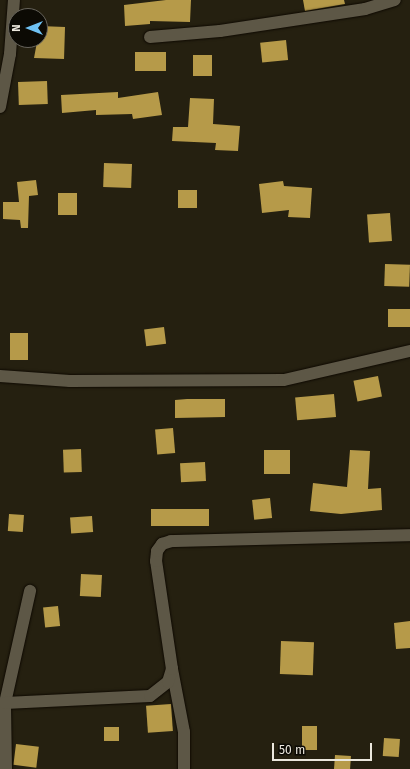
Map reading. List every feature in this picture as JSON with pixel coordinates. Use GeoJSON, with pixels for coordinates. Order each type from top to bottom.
{"type":"FeatureCollection","features":[{"type":"Feature","properties":{"kind":"street"},"geometry":{"type":"LineString","coordinates":[[0,107],[10,54],[14,0]]}},
{"type":"Feature","properties":{"kind":"street"},"geometry":{"type":"LineString","coordinates":[[150,37],[235,29],[365,9],[395,0]]}},
{"type":"Feature","properties":{"kind":"street"},"geometry":{"type":"LineString","coordinates":[[0,376],[70,381],[284,380],[410,351]]}},
{"type":"Feature","properties":{"kind":"street"},"geometry":{"type":"LineString","coordinates":[[184,769],[183,725],[172,669],[156,561],[157,551],[162,544],[171,541],[410,535]]}},
{"type":"Feature","properties":{"kind":"street"},"geometry":{"type":"LineString","coordinates":[[6,769],[6,703],[30,591]]}},
{"type":"Feature","properties":{"kind":"street"},"geometry":{"type":"LineString","coordinates":[[6,703],[150,696],[162,690],[172,669]]}},
{"type":"Feature","properties":{"kind":"building"},"geometry":{"type":"Polygon","coordinates":[[[166,0],[191,0],[190,22],[150,21],[150,24],[125,26],[124,5],[166,0]]]}},
{"type":"Feature","properties":{"kind":"building"},"geometry":{"type":"Polygon","coordinates":[[[303,0],[344,0],[345,4],[305,11],[303,0]]]}},
{"type":"Feature","properties":{"kind":"building"},"geometry":{"type":"Polygon","coordinates":[[[48,26],[65,27],[64,59],[34,58],[36,48],[48,48],[48,26]]]}},
{"type":"Feature","properties":{"kind":"building"},"geometry":{"type":"Polygon","coordinates":[[[286,40],[288,60],[262,63],[260,43],[286,40]]]}},
{"type":"Feature","properties":{"kind":"building"},"geometry":{"type":"Polygon","coordinates":[[[135,52],[166,52],[166,71],[135,71],[135,52]]]}},
{"type":"Feature","properties":{"kind":"building"},"geometry":{"type":"Polygon","coordinates":[[[193,55],[212,55],[212,76],[193,76],[193,55]]]}},
{"type":"Feature","properties":{"kind":"building"},"geometry":{"type":"Polygon","coordinates":[[[47,81],[48,104],[19,105],[18,82],[47,81]]]}},
{"type":"Feature","properties":{"kind":"building"},"geometry":{"type":"Polygon","coordinates":[[[118,92],[118,98],[158,92],[162,115],[133,119],[132,114],[96,115],[96,110],[62,113],[61,95],[118,92]]]}},
{"type":"Feature","properties":{"kind":"building"},"geometry":{"type":"Polygon","coordinates":[[[190,98],[214,99],[213,124],[240,126],[238,151],[215,150],[216,143],[172,141],[173,127],[188,127],[190,98]]]}},
{"type":"Feature","properties":{"kind":"building"},"geometry":{"type":"Polygon","coordinates":[[[104,163],[132,164],[131,188],[103,187],[104,163]]]}},
{"type":"Feature","properties":{"kind":"building"},"geometry":{"type":"Polygon","coordinates":[[[36,180],[38,195],[29,196],[28,228],[21,228],[20,220],[3,219],[3,202],[19,202],[17,182],[36,180]]]}},
{"type":"Feature","properties":{"kind":"building"},"geometry":{"type":"Polygon","coordinates":[[[283,181],[284,186],[312,188],[310,218],[288,217],[289,210],[262,213],[259,184],[283,181]]]}},
{"type":"Feature","properties":{"kind":"building"},"geometry":{"type":"Polygon","coordinates":[[[178,190],[197,190],[197,208],[178,208],[178,190]]]}},
{"type":"Feature","properties":{"kind":"building"},"geometry":{"type":"Polygon","coordinates":[[[58,193],[77,193],[77,215],[58,215],[58,193]]]}},
{"type":"Feature","properties":{"kind":"building"},"geometry":{"type":"Polygon","coordinates":[[[390,213],[392,241],[369,243],[367,215],[390,213]]]}},
{"type":"Feature","properties":{"kind":"building"},"geometry":{"type":"Polygon","coordinates":[[[385,264],[410,265],[409,287],[384,286],[385,264]]]}},
{"type":"Feature","properties":{"kind":"building"},"geometry":{"type":"Polygon","coordinates":[[[388,309],[410,309],[410,327],[388,327],[388,309]]]}},
{"type":"Feature","properties":{"kind":"building"},"geometry":{"type":"Polygon","coordinates":[[[164,327],[166,344],[146,346],[144,329],[164,327]]]}},
{"type":"Feature","properties":{"kind":"building"},"geometry":{"type":"Polygon","coordinates":[[[10,333],[28,333],[28,360],[10,360],[10,333]]]}},
{"type":"Feature","properties":{"kind":"building"},"geometry":{"type":"Polygon","coordinates":[[[378,376],[382,397],[357,401],[353,381],[378,376]]]}},
{"type":"Feature","properties":{"kind":"building"},"geometry":{"type":"Polygon","coordinates":[[[334,394],[336,417],[297,420],[295,397],[334,394]]]}},
{"type":"Feature","properties":{"kind":"building"},"geometry":{"type":"Polygon","coordinates":[[[225,399],[225,417],[175,418],[175,400],[225,399]]]}},
{"type":"Feature","properties":{"kind":"building"},"geometry":{"type":"Polygon","coordinates":[[[173,428],[175,453],[157,454],[155,430],[173,428]]]}},
{"type":"Feature","properties":{"kind":"building"},"geometry":{"type":"Polygon","coordinates":[[[81,449],[82,472],[64,473],[63,450],[81,449]]]}},
{"type":"Feature","properties":{"kind":"building"},"geometry":{"type":"Polygon","coordinates":[[[264,450],[290,450],[290,474],[264,474],[264,450]]]}},
{"type":"Feature","properties":{"kind":"building"},"geometry":{"type":"Polygon","coordinates":[[[350,450],[370,451],[368,489],[381,488],[382,510],[341,514],[310,511],[313,483],[347,487],[350,450]]]}},
{"type":"Feature","properties":{"kind":"building"},"geometry":{"type":"Polygon","coordinates":[[[205,462],[206,481],[181,482],[180,463],[205,462]]]}},
{"type":"Feature","properties":{"kind":"building"},"geometry":{"type":"Polygon","coordinates":[[[270,498],[272,518],[254,520],[252,500],[270,498]]]}},
{"type":"Feature","properties":{"kind":"building"},"geometry":{"type":"Polygon","coordinates":[[[151,509],[209,509],[209,526],[151,526],[151,509]]]}},
{"type":"Feature","properties":{"kind":"building"},"geometry":{"type":"Polygon","coordinates":[[[9,514],[24,515],[23,532],[8,531],[9,514]]]}},
{"type":"Feature","properties":{"kind":"building"},"geometry":{"type":"Polygon","coordinates":[[[92,516],[93,532],[71,533],[70,518],[92,516]]]}},
{"type":"Feature","properties":{"kind":"building"},"geometry":{"type":"Polygon","coordinates":[[[81,574],[102,575],[101,597],[80,596],[81,574]]]}},
{"type":"Feature","properties":{"kind":"building"},"geometry":{"type":"Polygon","coordinates":[[[58,606],[60,626],[45,627],[43,608],[58,606]]]}},
{"type":"Feature","properties":{"kind":"building"},"geometry":{"type":"Polygon","coordinates":[[[410,621],[410,648],[396,649],[394,623],[410,621]]]}},
{"type":"Feature","properties":{"kind":"building"},"geometry":{"type":"Polygon","coordinates":[[[281,641],[314,642],[313,675],[280,674],[281,641]]]}},
{"type":"Feature","properties":{"kind":"building"},"geometry":{"type":"Polygon","coordinates":[[[171,704],[173,731],[148,733],[146,706],[171,704]]]}},
{"type":"Feature","properties":{"kind":"building"},"geometry":{"type":"Polygon","coordinates":[[[302,726],[317,726],[317,750],[302,750],[302,726]]]}},
{"type":"Feature","properties":{"kind":"building"},"geometry":{"type":"Polygon","coordinates":[[[104,727],[119,727],[119,741],[104,741],[104,727]]]}},
{"type":"Feature","properties":{"kind":"building"},"geometry":{"type":"Polygon","coordinates":[[[384,738],[400,739],[399,757],[383,756],[384,738]]]}},
{"type":"Feature","properties":{"kind":"building"},"geometry":{"type":"Polygon","coordinates":[[[16,744],[39,747],[36,768],[13,765],[16,744]]]}},
{"type":"Feature","properties":{"kind":"building"},"geometry":{"type":"Polygon","coordinates":[[[335,755],[351,756],[350,769],[334,769],[335,755]]]}}]}
